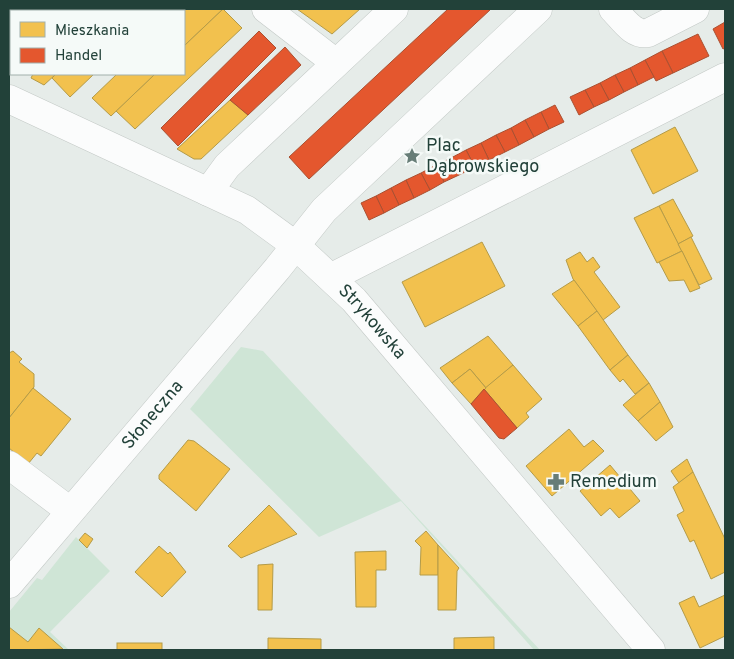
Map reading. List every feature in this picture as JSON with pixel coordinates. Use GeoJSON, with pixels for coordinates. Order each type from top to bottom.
{"type":"FeatureCollection","features":[{"type":"Feature","properties":{"kind":"street"},"geometry":{"type":"LineString","coordinates":[[266,9],[336,63]]}},
{"type":"Feature","properties":{"kind":"street"},"geometry":{"type":"LineString","coordinates":[[208,192],[227,166],[394,9]]}},
{"type":"Feature","properties":{"kind":"street","name":"Słoneczna"},"geometry":{"type":"LineString","coordinates":[[9,584],[324,210],[538,9]]}},
{"type":"Feature","properties":{"kind":"street"},"geometry":{"type":"LineString","coordinates":[[613,9],[634,31],[641,34],[648,33],[695,9]]}},
{"type":"Feature","properties":{"kind":"street"},"geometry":{"type":"LineString","coordinates":[[332,277],[725,77]]}},
{"type":"Feature","properties":{"kind":"street","name":"Strykowska"},"geometry":{"type":"LineString","coordinates":[[9,99],[247,210],[295,245],[332,277],[651,650]]}},
{"type":"Feature","properties":{"kind":"street"},"geometry":{"type":"LineString","coordinates":[[9,464],[70,511]]}},
{"type":"Feature","properties":{"kind":"green space"},"geometry":{"type":"Polygon","coordinates":[[[241,347],[263,351],[540,650],[534,650],[401,501],[319,537],[190,409],[241,347]]]}},
{"type":"Feature","properties":{"kind":"green space"},"geometry":{"type":"Polygon","coordinates":[[[76,537],[110,571],[50,632],[69,650],[11,650],[9,612],[37,578],[42,580],[76,537]]]}},
{"type":"Feature","properties":{"kind":"building: Mieszkania"},"geometry":{"type":"Polygon","coordinates":[[[84,9],[123,9],[122,10],[82,10],[84,9]]]}},
{"type":"Feature","properties":{"kind":"building: Mieszkania"},"geometry":{"type":"Polygon","coordinates":[[[123,9],[162,9],[160,10],[122,10],[123,9]]]}},
{"type":"Feature","properties":{"kind":"building: Mieszkania"},"geometry":{"type":"Polygon","coordinates":[[[185,9],[223,9],[185,45],[184,10],[185,9]]]}},
{"type":"Feature","properties":{"kind":"building: Mieszkania"},"geometry":{"type":"Polygon","coordinates":[[[223,9],[242,28],[135,129],[116,111],[154,75],[185,75],[185,45],[223,9]]]}},
{"type":"Feature","properties":{"kind":"building: Mieszkania"},"geometry":{"type":"Polygon","coordinates":[[[297,9],[360,9],[332,34],[297,9]]]}},
{"type":"Feature","properties":{"kind":"building: Mieszkania"},"geometry":{"type":"Polygon","coordinates":[[[9,16],[10,70],[9,70],[9,16]]]}},
{"type":"Feature","properties":{"kind":"building: Mieszkania"},"geometry":{"type":"Polygon","coordinates":[[[32,75],[55,75],[44,85],[31,78],[32,75]]]}},
{"type":"Feature","properties":{"kind":"building: Mieszkania"},"geometry":{"type":"Polygon","coordinates":[[[55,75],[93,75],[70,97],[52,78],[55,75]]]}},
{"type":"Feature","properties":{"kind":"building: Mieszkania"},"geometry":{"type":"Polygon","coordinates":[[[116,75],[154,75],[111,116],[92,98],[116,75]]]}},
{"type":"Feature","properties":{"kind":"building: Mieszkania"},"geometry":{"type":"Polygon","coordinates":[[[230,100],[248,115],[201,159],[194,159],[177,149],[230,100]]]}},
{"type":"Feature","properties":{"kind":"building: Mieszkania"},"geometry":{"type":"Polygon","coordinates":[[[675,127],[698,171],[653,194],[631,150],[675,127]]]}},
{"type":"Feature","properties":{"kind":"building: Mieszkania"},"geometry":{"type":"Polygon","coordinates":[[[673,199],[693,236],[678,244],[659,206],[673,199]]]}},
{"type":"Feature","properties":{"kind":"building: Mieszkania"},"geometry":{"type":"Polygon","coordinates":[[[659,206],[682,251],[657,263],[634,218],[659,206]]]}},
{"type":"Feature","properties":{"kind":"building: Mieszkania"},"geometry":{"type":"Polygon","coordinates":[[[691,237],[712,279],[699,285],[678,244],[691,237]]]}},
{"type":"Feature","properties":{"kind":"building: Mieszkania"},"geometry":{"type":"Polygon","coordinates":[[[482,242],[505,286],[425,327],[402,282],[482,242]]]}},
{"type":"Feature","properties":{"kind":"building: Mieszkania"},"geometry":{"type":"Polygon","coordinates":[[[682,251],[700,288],[690,292],[684,280],[669,281],[659,262],[682,251]]]}},
{"type":"Feature","properties":{"kind":"building: Mieszkania"},"geometry":{"type":"Polygon","coordinates":[[[580,252],[587,262],[593,257],[600,267],[594,272],[620,307],[603,320],[573,279],[566,260],[580,252]]]}},
{"type":"Feature","properties":{"kind":"building: Mieszkania"},"geometry":{"type":"Polygon","coordinates":[[[574,280],[597,311],[578,326],[552,294],[574,280]]]}},
{"type":"Feature","properties":{"kind":"building: Mieszkania"},"geometry":{"type":"Polygon","coordinates":[[[597,311],[628,355],[610,370],[578,326],[597,311]]]}},
{"type":"Feature","properties":{"kind":"building: Mieszkania"},"geometry":{"type":"Polygon","coordinates":[[[488,336],[513,365],[486,388],[470,369],[452,383],[440,368],[488,336]]]}},
{"type":"Feature","properties":{"kind":"building: Mieszkania"},"geometry":{"type":"Polygon","coordinates":[[[13,351],[22,359],[19,362],[34,374],[34,387],[9,418],[9,353],[13,351]]]}},
{"type":"Feature","properties":{"kind":"building: Mieszkania"},"geometry":{"type":"Polygon","coordinates":[[[628,355],[649,383],[635,394],[623,379],[620,382],[610,370],[628,355]]]}},
{"type":"Feature","properties":{"kind":"building: Mieszkania"},"geometry":{"type":"Polygon","coordinates":[[[513,365],[542,399],[526,413],[529,417],[517,428],[484,389],[513,365]]]}},
{"type":"Feature","properties":{"kind":"building: Mieszkania"},"geometry":{"type":"Polygon","coordinates":[[[470,369],[486,388],[471,404],[452,383],[470,369]]]}},
{"type":"Feature","properties":{"kind":"building: Mieszkania"},"geometry":{"type":"Polygon","coordinates":[[[649,383],[660,402],[638,421],[623,405],[649,383]]]}},
{"type":"Feature","properties":{"kind":"building: Mieszkania"},"geometry":{"type":"Polygon","coordinates":[[[33,388],[71,419],[41,456],[37,453],[28,464],[9,448],[9,418],[33,388]]]}},
{"type":"Feature","properties":{"kind":"building: Mieszkania"},"geometry":{"type":"Polygon","coordinates":[[[660,402],[673,427],[656,441],[638,421],[660,402]]]}},
{"type":"Feature","properties":{"kind":"building: Mieszkania"},"geometry":{"type":"Polygon","coordinates":[[[569,429],[584,447],[593,440],[604,451],[552,496],[526,466],[569,429]]]}},
{"type":"Feature","properties":{"kind":"building: Mieszkania"},"geometry":{"type":"Polygon","coordinates":[[[188,440],[194,441],[230,469],[196,511],[159,479],[159,475],[188,440]]]}},
{"type":"Feature","properties":{"kind":"building: Mieszkania"},"geometry":{"type":"Polygon","coordinates":[[[687,459],[693,472],[679,483],[671,471],[687,459]]]}},
{"type":"Feature","properties":{"kind":"building: Mieszkania"},"geometry":{"type":"Polygon","coordinates":[[[610,465],[640,501],[619,518],[610,508],[601,516],[580,491],[610,465]]]}},
{"type":"Feature","properties":{"kind":"building: Mieszkania"},"geometry":{"type":"Polygon","coordinates":[[[693,472],[725,539],[725,572],[711,579],[694,540],[690,542],[677,515],[684,511],[673,487],[693,472]]]}},
{"type":"Feature","properties":{"kind":"building: Mieszkania"},"geometry":{"type":"Polygon","coordinates":[[[269,505],[297,534],[241,558],[228,546],[269,505]]]}},
{"type":"Feature","properties":{"kind":"building: Mieszkania"},"geometry":{"type":"Polygon","coordinates":[[[426,531],[438,545],[438,575],[420,575],[421,547],[415,541],[426,531]]]}},
{"type":"Feature","properties":{"kind":"building: Mieszkania"},"geometry":{"type":"Polygon","coordinates":[[[85,533],[93,539],[87,548],[79,540],[85,533]]]}},
{"type":"Feature","properties":{"kind":"building: Mieszkania"},"geometry":{"type":"Polygon","coordinates":[[[438,545],[459,568],[457,571],[456,610],[438,610],[438,545]]]}},
{"type":"Feature","properties":{"kind":"building: Mieszkania"},"geometry":{"type":"Polygon","coordinates":[[[159,546],[168,554],[170,552],[186,572],[162,597],[135,572],[159,546]]]}},
{"type":"Feature","properties":{"kind":"building: Mieszkania"},"geometry":{"type":"Polygon","coordinates":[[[386,551],[386,570],[376,570],[376,607],[356,607],[355,552],[386,551]]]}},
{"type":"Feature","properties":{"kind":"building: Mieszkania"},"geometry":{"type":"Polygon","coordinates":[[[273,564],[272,610],[258,610],[258,565],[273,564]]]}},
{"type":"Feature","properties":{"kind":"building: Mieszkania"},"geometry":{"type":"Polygon","coordinates":[[[725,595],[725,636],[700,648],[679,603],[694,596],[699,607],[725,595]]]}},
{"type":"Feature","properties":{"kind":"building: Mieszkania"},"geometry":{"type":"Polygon","coordinates":[[[9,627],[28,642],[39,628],[63,649],[9,650],[9,627]]]}},
{"type":"Feature","properties":{"kind":"building: Mieszkania"},"geometry":{"type":"Polygon","coordinates":[[[494,637],[494,650],[454,650],[454,638],[494,637]]]}},
{"type":"Feature","properties":{"kind":"building: Mieszkania"},"geometry":{"type":"Polygon","coordinates":[[[268,638],[321,639],[321,650],[268,650],[268,638]]]}},
{"type":"Feature","properties":{"kind":"building: Mieszkania"},"geometry":{"type":"Polygon","coordinates":[[[117,643],[162,643],[162,650],[117,650],[117,643]]]}},
{"type":"Feature","properties":{"kind":"building: Handel"},"geometry":{"type":"Polygon","coordinates":[[[448,9],[491,9],[309,179],[289,157],[448,9]]]}},
{"type":"Feature","properties":{"kind":"building: Handel"},"geometry":{"type":"Polygon","coordinates":[[[725,22],[725,48],[723,49],[713,29],[725,22]]]}},
{"type":"Feature","properties":{"kind":"building: Handel"},"geometry":{"type":"Polygon","coordinates":[[[259,31],[276,48],[178,146],[161,128],[259,31]]]}},
{"type":"Feature","properties":{"kind":"building: Handel"},"geometry":{"type":"Polygon","coordinates":[[[698,34],[709,56],[673,73],[662,51],[698,34]]]}},
{"type":"Feature","properties":{"kind":"building: Handel"},"geometry":{"type":"Polygon","coordinates":[[[285,47],[301,65],[248,115],[230,100],[285,47]]]}},
{"type":"Feature","properties":{"kind":"building: Handel"},"geometry":{"type":"Polygon","coordinates":[[[662,51],[673,73],[656,81],[645,60],[662,51]]]}},
{"type":"Feature","properties":{"kind":"building: Handel"},"geometry":{"type":"Polygon","coordinates":[[[645,60],[654,77],[638,85],[630,68],[645,60]]]}},
{"type":"Feature","properties":{"kind":"building: Handel"},"geometry":{"type":"Polygon","coordinates":[[[630,68],[638,85],[624,92],[615,75],[630,68]]]}},
{"type":"Feature","properties":{"kind":"building: Handel"},"geometry":{"type":"Polygon","coordinates":[[[615,75],[624,92],[609,100],[600,83],[615,75]]]}},
{"type":"Feature","properties":{"kind":"building: Handel"},"geometry":{"type":"Polygon","coordinates":[[[600,83],[609,100],[594,107],[585,90],[600,83]]]}},
{"type":"Feature","properties":{"kind":"building: Handel"},"geometry":{"type":"Polygon","coordinates":[[[585,90],[594,107],[579,115],[570,97],[585,90]]]}},
{"type":"Feature","properties":{"kind":"building: Handel"},"geometry":{"type":"Polygon","coordinates":[[[555,105],[564,122],[549,129],[541,112],[555,105]]]}},
{"type":"Feature","properties":{"kind":"building: Handel"},"geometry":{"type":"Polygon","coordinates":[[[541,112],[549,129],[534,137],[525,120],[541,112]]]}},
{"type":"Feature","properties":{"kind":"building: Handel"},"geometry":{"type":"Polygon","coordinates":[[[525,120],[534,137],[519,145],[511,128],[525,120]]]}},
{"type":"Feature","properties":{"kind":"building: Handel"},"geometry":{"type":"Polygon","coordinates":[[[511,128],[519,145],[505,152],[496,135],[511,128]]]}},
{"type":"Feature","properties":{"kind":"building: Handel"},"geometry":{"type":"Polygon","coordinates":[[[496,135],[505,152],[489,160],[481,143],[496,135]]]}},
{"type":"Feature","properties":{"kind":"building: Handel"},"geometry":{"type":"Polygon","coordinates":[[[481,143],[489,160],[475,167],[466,150],[481,143]]]}},
{"type":"Feature","properties":{"kind":"building: Handel"},"geometry":{"type":"Polygon","coordinates":[[[466,150],[475,167],[459,175],[451,158],[466,150]]]}},
{"type":"Feature","properties":{"kind":"building: Handel"},"geometry":{"type":"Polygon","coordinates":[[[451,158],[459,175],[444,182],[436,165],[451,158]]]}},
{"type":"Feature","properties":{"kind":"building: Handel"},"geometry":{"type":"Polygon","coordinates":[[[436,165],[444,182],[430,190],[421,173],[436,165]]]}},
{"type":"Feature","properties":{"kind":"building: Handel"},"geometry":{"type":"Polygon","coordinates":[[[421,173],[430,190],[414,198],[406,180],[421,173]]]}},
{"type":"Feature","properties":{"kind":"building: Handel"},"geometry":{"type":"Polygon","coordinates":[[[406,180],[414,198],[399,205],[391,188],[406,180]]]}},
{"type":"Feature","properties":{"kind":"building: Handel"},"geometry":{"type":"Polygon","coordinates":[[[391,188],[399,205],[384,213],[376,196],[391,188]]]}},
{"type":"Feature","properties":{"kind":"building: Handel"},"geometry":{"type":"Polygon","coordinates":[[[376,196],[384,213],[369,220],[361,203],[376,196]]]}},
{"type":"Feature","properties":{"kind":"building: Handel"},"geometry":{"type":"Polygon","coordinates":[[[484,389],[517,428],[504,439],[499,438],[471,404],[484,389]]]}},
{"type":"Feature","properties":{"kind":"place","name":"Plac Dąbrowskiego"},"geometry":{"type":"Point","coordinates":[412,156]}},
{"type":"Feature","properties":{"kind":"place","name":"Remedium"},"geometry":{"type":"Point","coordinates":[556,482]}}]}
